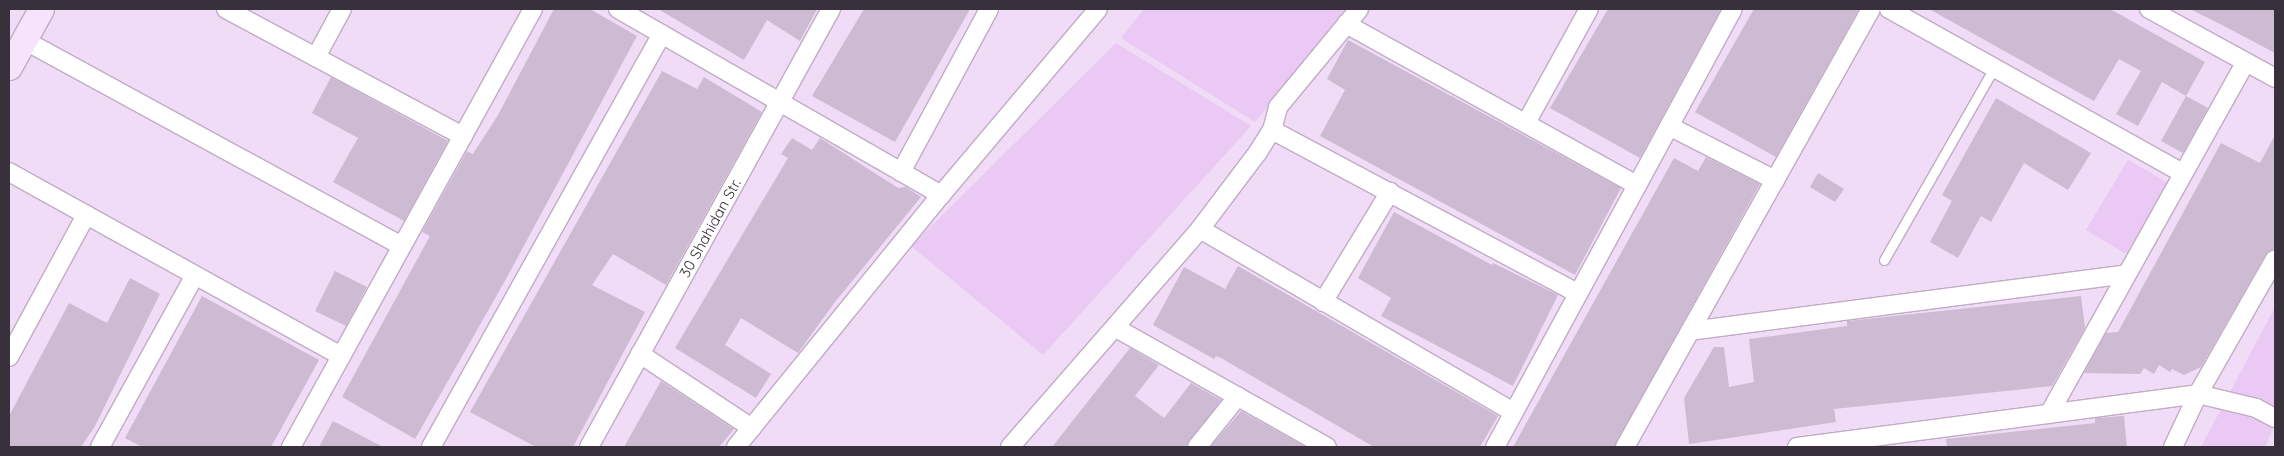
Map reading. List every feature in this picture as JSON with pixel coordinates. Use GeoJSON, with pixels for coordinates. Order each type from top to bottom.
{"type":"FeatureCollection","features":[{"type":"Feature","properties":{"kind":"street"},"geometry":{"type":"LineString","coordinates":[[9,67],[41,9]]}},
{"type":"Feature","properties":{"kind":"street"},"geometry":{"type":"LineString","coordinates":[[226,9],[463,136]]}},
{"type":"Feature","properties":{"kind":"street"},"geometry":{"type":"LineString","coordinates":[[316,56],[342,9]]}},
{"type":"Feature","properties":{"kind":"street"},"geometry":{"type":"LineString","coordinates":[[291,447],[533,9]]}},
{"type":"Feature","properties":{"kind":"street"},"geometry":{"type":"LineString","coordinates":[[618,9],[941,195]]}},
{"type":"Feature","properties":{"kind":"street","name":"30 Shahidan Str."},"geometry":{"type":"LineString","coordinates":[[589,447],[832,9]]}},
{"type":"Feature","properties":{"kind":"street"},"geometry":{"type":"LineString","coordinates":[[901,172],[989,9]]}},
{"type":"Feature","properties":{"kind":"street"},"geometry":{"type":"LineString","coordinates":[[736,447],[941,195],[1098,9]]}},
{"type":"Feature","properties":{"kind":"street"},"geometry":{"type":"LineString","coordinates":[[1010,447],[1116,328],[1200,229],[1272,130],[1278,107],[1359,9]]}},
{"type":"Feature","properties":{"kind":"street"},"geometry":{"type":"LineString","coordinates":[[1526,123],[1589,9]]}},
{"type":"Feature","properties":{"kind":"street"},"geometry":{"type":"LineString","coordinates":[[1495,447],[1733,9]]}},
{"type":"Feature","properties":{"kind":"street"},"geometry":{"type":"LineString","coordinates":[[1626,447],[1871,9]]}},
{"type":"Feature","properties":{"kind":"street"},"geometry":{"type":"LineString","coordinates":[[1889,9],[2182,173]]}},
{"type":"Feature","properties":{"kind":"street"},"geometry":{"type":"LineString","coordinates":[[2158,11],[2275,78]]}},
{"type":"Feature","properties":{"kind":"street"},"geometry":{"type":"LineString","coordinates":[[1346,24],[1636,185]]}},
{"type":"Feature","properties":{"kind":"street"},"geometry":{"type":"LineString","coordinates":[[430,447],[662,34]]}},
{"type":"Feature","properties":{"kind":"street"},"geometry":{"type":"LineString","coordinates":[[24,40],[402,246]]}},
{"type":"Feature","properties":{"kind":"street"},"geometry":{"type":"LineString","coordinates":[[2049,414],[2182,173],[2246,62]]}},
{"type":"Feature","properties":{"kind":"street"},"geometry":{"type":"LineString","coordinates":[[1669,126],[1775,180]]}},
{"type":"Feature","properties":{"kind":"street"},"geometry":{"type":"LineString","coordinates":[[1272,130],[1577,293]]}},
{"type":"Feature","properties":{"kind":"street"},"geometry":{"type":"LineString","coordinates":[[9,172],[341,356]]}},
{"type":"Feature","properties":{"kind":"street"},"geometry":{"type":"LineString","coordinates":[[1323,302],[1390,192]]}},
{"type":"Feature","properties":{"kind":"street"},"geometry":{"type":"LineString","coordinates":[[9,357],[86,215]]}},
{"type":"Feature","properties":{"kind":"street"},"geometry":{"type":"LineString","coordinates":[[1200,229],[1513,412]]}},
{"type":"Feature","properties":{"kind":"street"},"geometry":{"type":"LineString","coordinates":[[2173,447],[2198,394],[2275,259]]}},
{"type":"Feature","properties":{"kind":"street"},"geometry":{"type":"LineString","coordinates":[[1690,331],[2126,274]]}},
{"type":"Feature","properties":{"kind":"street"},"geometry":{"type":"LineString","coordinates":[[106,445],[195,275]]}},
{"type":"Feature","properties":{"kind":"street"},"geometry":{"type":"LineString","coordinates":[[1116,328],[1327,447]]}},
{"type":"Feature","properties":{"kind":"street"},"geometry":{"type":"LineString","coordinates":[[640,354],[752,428]]}},
{"type":"Feature","properties":{"kind":"street"},"geometry":{"type":"LineString","coordinates":[[1797,447],[1875,442],[2049,414],[2198,394],[2256,408],[2275,418]]}},
{"type":"Feature","properties":{"kind":"street"},"geometry":{"type":"LineString","coordinates":[[1197,447],[1238,396]]}},
{"type":"Feature","properties":{"kind":"lane"},"geometry":{"type":"LineString","coordinates":[[1884,260],[1994,68]]}},
{"type":"Feature","properties":{"kind":"shaded area"},"geometry":{"type":"Polygon","coordinates":[[[1144,9],[1345,9],[1255,122],[1121,38],[1144,9]]]}},
{"type":"Feature","properties":{"kind":"shaded area"},"geometry":{"type":"Polygon","coordinates":[[[1116,43],[1251,126],[1043,355],[911,246],[1116,43]]]}},
{"type":"Feature","properties":{"kind":"shaded area"},"geometry":{"type":"Polygon","coordinates":[[[2128,160],[2168,183],[2126,254],[2086,230],[2128,160]]]}},
{"type":"Feature","properties":{"kind":"shaded area"},"geometry":{"type":"Polygon","coordinates":[[[2275,307],[2275,425],[2265,447],[2201,447],[2275,307]]]}},
{"type":"Feature","properties":{"kind":"building"},"geometry":{"type":"Polygon","coordinates":[[[554,9],[590,9],[637,36],[506,279],[415,439],[342,397],[430,236],[422,232],[467,151],[473,154],[498,115],[554,9]]]}},
{"type":"Feature","properties":{"kind":"building"},"geometry":{"type":"Polygon","coordinates":[[[658,9],[817,9],[800,41],[767,20],[744,60],[658,9]]]}},
{"type":"Feature","properties":{"kind":"building"},"geometry":{"type":"Polygon","coordinates":[[[864,9],[970,9],[895,142],[812,96],[864,9]]]}},
{"type":"Feature","properties":{"kind":"building"},"geometry":{"type":"Polygon","coordinates":[[[1608,9],[1721,9],[1640,158],[1550,108],[1608,9]]]}},
{"type":"Feature","properties":{"kind":"building"},"geometry":{"type":"Polygon","coordinates":[[[1754,9],[1859,9],[1776,157],[1695,112],[1754,9]]]}},
{"type":"Feature","properties":{"kind":"building"},"geometry":{"type":"Polygon","coordinates":[[[1929,9],[2110,9],[2205,62],[2186,96],[2162,82],[2138,126],[2116,114],[2141,71],[2119,59],[2094,101],[1929,9]]]}},
{"type":"Feature","properties":{"kind":"building"},"geometry":{"type":"Polygon","coordinates":[[[2190,9],[2275,9],[2275,53],[2222,25],[2190,9]]]}},
{"type":"Feature","properties":{"kind":"building"},"geometry":{"type":"Polygon","coordinates":[[[1348,40],[1621,188],[1575,275],[1320,136],[1345,90],[1327,79],[1348,40]]]}},
{"type":"Feature","properties":{"kind":"building"},"geometry":{"type":"Polygon","coordinates":[[[662,71],[697,89],[704,77],[762,112],[666,285],[613,254],[592,285],[645,312],[573,447],[536,447],[470,412],[662,71]]]}},
{"type":"Feature","properties":{"kind":"building"},"geometry":{"type":"Polygon","coordinates":[[[331,77],[448,141],[404,221],[333,182],[358,138],[312,113],[331,77]]]}},
{"type":"Feature","properties":{"kind":"building"},"geometry":{"type":"Polygon","coordinates":[[[2186,96],[2208,108],[2183,153],[2161,141],[2186,96]]]}},
{"type":"Feature","properties":{"kind":"building"},"geometry":{"type":"Polygon","coordinates":[[[1996,98],[2091,153],[2068,190],[2024,163],[1991,222],[1981,216],[1958,258],[1930,242],[1952,201],[1942,195],[1996,98]]]}},
{"type":"Feature","properties":{"kind":"building"},"geometry":{"type":"Polygon","coordinates":[[[2275,135],[2275,248],[2266,254],[2201,367],[2184,375],[2172,369],[2170,372],[2159,365],[2154,374],[2144,368],[2140,374],[2084,373],[2106,333],[2118,332],[2221,143],[2260,163],[2275,135]]]}},
{"type":"Feature","properties":{"kind":"building"},"geometry":{"type":"Polygon","coordinates":[[[792,138],[812,150],[820,138],[898,188],[906,187],[921,197],[835,302],[798,353],[741,318],[725,345],[771,374],[756,398],[675,348],[788,158],[781,154],[792,138]]]}},
{"type":"Feature","properties":{"kind":"building"},"geometry":{"type":"Polygon","coordinates":[[[1706,157],[1760,184],[1614,447],[1513,447],[1674,158],[1698,171],[1706,157]]]}},
{"type":"Feature","properties":{"kind":"building"},"geometry":{"type":"Polygon","coordinates":[[[1818,173],[1844,189],[1835,202],[1810,187],[1818,173]]]}},
{"type":"Feature","properties":{"kind":"building"},"geometry":{"type":"Polygon","coordinates":[[[1394,212],[1492,265],[1493,263],[1558,295],[1513,386],[1381,316],[1391,298],[1358,278],[1394,212]]]}},
{"type":"Feature","properties":{"kind":"building"},"geometry":{"type":"Polygon","coordinates":[[[1238,266],[1498,416],[1480,447],[1374,447],[1221,358],[1216,356],[1214,359],[1153,325],[1184,267],[1225,289],[1238,266]]]}},
{"type":"Feature","properties":{"kind":"building"},"geometry":{"type":"Polygon","coordinates":[[[335,271],[367,287],[346,326],[315,311],[335,271]]]}},
{"type":"Feature","properties":{"kind":"building"},"geometry":{"type":"Polygon","coordinates":[[[130,278],[160,294],[95,426],[81,447],[9,447],[9,416],[69,303],[107,323],[130,278]]]}},
{"type":"Feature","properties":{"kind":"building"},"geometry":{"type":"Polygon","coordinates":[[[202,296],[319,360],[271,447],[142,447],[125,438],[202,296]]]}},
{"type":"Feature","properties":{"kind":"building"},"geometry":{"type":"Polygon","coordinates":[[[2081,296],[2085,328],[2052,386],[1834,409],[1836,422],[1689,444],[1684,398],[1714,347],[1724,347],[1729,387],[1754,382],[1749,339],[1847,326],[1847,321],[2081,296]]]}},
{"type":"Feature","properties":{"kind":"building"},"geometry":{"type":"Polygon","coordinates":[[[1130,348],[1159,365],[1135,396],[1164,418],[1191,383],[1221,400],[1187,447],[1052,447],[1130,348]]]}},
{"type":"Feature","properties":{"kind":"building"},"geometry":{"type":"Polygon","coordinates":[[[661,381],[734,429],[719,447],[624,447],[661,381]]]}},
{"type":"Feature","properties":{"kind":"building"},"geometry":{"type":"Polygon","coordinates":[[[1241,411],[1306,447],[1210,447],[1241,411]]]}},
{"type":"Feature","properties":{"kind":"building"},"geometry":{"type":"Polygon","coordinates":[[[2124,416],[2127,447],[1947,447],[1946,439],[2095,423],[2095,418],[2124,416]]]}},
{"type":"Feature","properties":{"kind":"building"},"geometry":{"type":"Polygon","coordinates":[[[333,421],[383,447],[319,447],[333,421]]]}}]}
